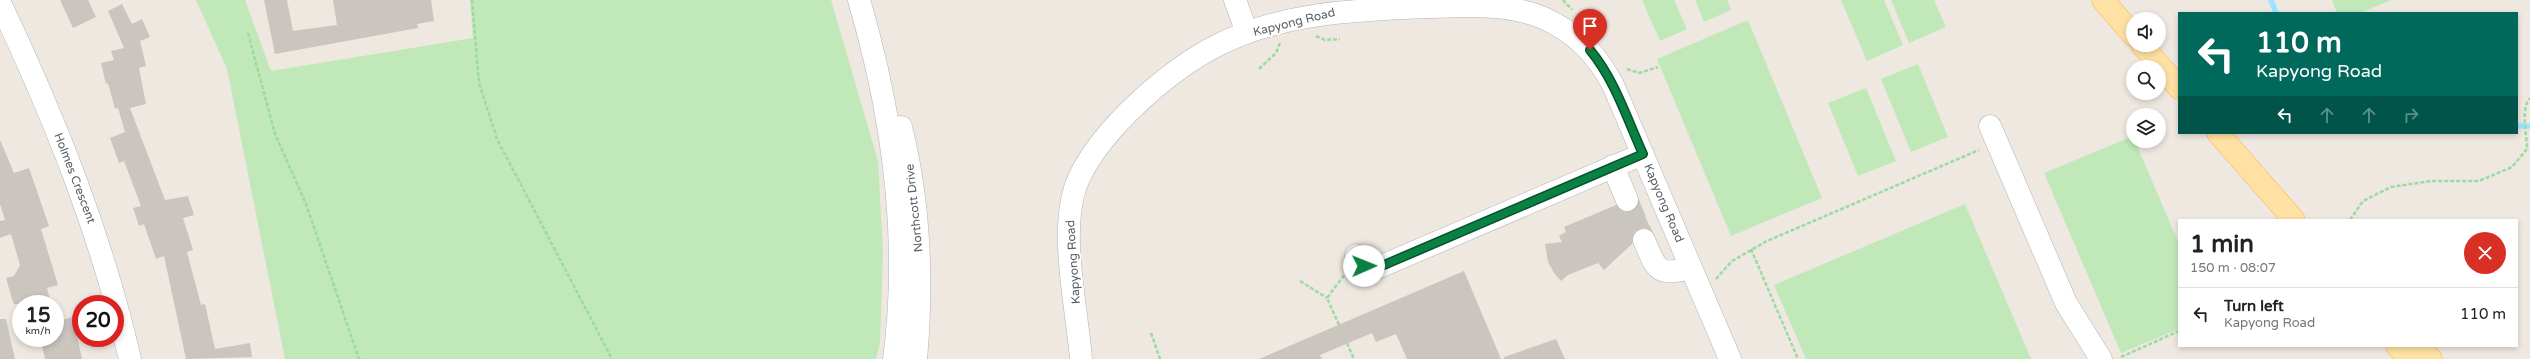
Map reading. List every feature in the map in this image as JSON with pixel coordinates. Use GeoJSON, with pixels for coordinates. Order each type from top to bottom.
{"type":"FeatureCollection","features":[{"type":"Feature","properties":{"kind":"main road"},"geometry":{"type":"LineString","coordinates":[[2103,0],[2126,27]]}},
{"type":"Feature","properties":{"kind":"main road"},"geometry":{"type":"LineString","coordinates":[[2148,52],[2178,87]]}},
{"type":"Feature","properties":{"kind":"main road"},"geometry":{"type":"LineString","coordinates":[[2219,134],[2293,219]]}},
{"type":"Feature","properties":{"kind":"main road"},"geometry":{"type":"LineString","coordinates":[[2398,347],[2409,359]]}},
{"type":"Feature","properties":{"kind":"main road"},"geometry":{"type":"LineString","coordinates":[[2417,347],[2431,359]]}},
{"type":"Feature","properties":{"kind":"street","name":"Northcott Drive"},"geometry":{"type":"LineString","coordinates":[[859,0],[877,63],[887,116],[899,213],[900,284],[894,359]]}},
{"type":"Feature","properties":{"kind":"street"},"geometry":{"type":"LineString","coordinates":[[1235,0],[1248,33]]}},
{"type":"Feature","properties":{"kind":"street","name":"Holmes Crescent"},"geometry":{"type":"LineString","coordinates":[[0,4],[43,95],[83,195],[107,269],[130,359]]}},
{"type":"Feature","properties":{"kind":"street","name":"Kapyong Road"},"geometry":{"type":"LineString","coordinates":[[1081,359],[1069,224],[1071,203],[1079,178],[1098,148],[1163,81],[1218,45],[1327,6],[1362,9],[1441,4],[1509,8],[1540,16],[1566,29],[1582,43],[1603,66],[1643,154],[1730,359]]}},
{"type":"Feature","properties":{"kind":"street","name":"Northcott Drive"},"geometry":{"type":"LineString","coordinates":[[877,63],[883,71],[895,102],[910,164],[916,198],[921,310],[916,359]]}},
{"type":"Feature","properties":{"kind":"street"},"geometry":{"type":"LineString","coordinates":[[1993,135],[2066,303],[2101,359]]}},
{"type":"Feature","properties":{"kind":"street"},"geometry":{"type":"LineString","coordinates":[[1351,263],[1377,268],[1643,154]]}},
{"type":"Feature","properties":{"kind":"street"},"geometry":{"type":"LineString","coordinates":[[1613,166],[1627,200]]}},
{"type":"Feature","properties":{"kind":"street"},"geometry":{"type":"LineString","coordinates":[[1644,240],[1655,266],[1662,271],[1670,272],[1691,268]]}},
{"type":"Feature","properties":{"kind":"path"},"geometry":{"type":"LineString","coordinates":[[472,0],[479,83],[497,139],[612,359]]}},
{"type":"Feature","properties":{"kind":"path"},"geometry":{"type":"LineString","coordinates":[[248,33],[275,134],[306,204],[359,359]]}},
{"type":"Feature","properties":{"kind":"path"},"geometry":{"type":"LineString","coordinates":[[1259,68],[1276,53],[1284,39]]}},
{"type":"Feature","properties":{"kind":"path"},"geometry":{"type":"LineString","coordinates":[[2351,219],[2364,201],[2391,187],[2431,181],[2478,181],[2512,166],[2527,149],[2525,117],[2527,102],[2530,98]]}},
{"type":"Feature","properties":{"kind":"path"},"geometry":{"type":"LineString","coordinates":[[1711,285],[1726,267],[1751,249],[1993,135]]}},
{"type":"Feature","properties":{"kind":"path"},"geometry":{"type":"LineString","coordinates":[[1751,249],[1798,359]]}},
{"type":"Feature","properties":{"kind":"path"},"geometry":{"type":"LineString","coordinates":[[1327,298],[1351,263]]}},
{"type":"Feature","properties":{"kind":"path"},"geometry":{"type":"LineString","coordinates":[[1300,281],[1327,298],[1339,324]]}},
{"type":"Feature","properties":{"kind":"path"},"geometry":{"type":"LineString","coordinates":[[2116,359],[2178,332]]}},
{"type":"Feature","properties":{"kind":"path"},"geometry":{"type":"LineString","coordinates":[[1151,333],[1160,359]]}},
{"type":"Feature","properties":{"kind":"path"},"geometry":{"type":"LineString","coordinates":[[1347,343],[1354,359]]}},
{"type":"Feature","properties":{"kind":"green space"},"geometry":{"type":"Polygon","coordinates":[[[196,0],[245,0],[271,71],[473,38],[470,0],[831,0],[878,161],[883,252],[880,343],[876,359],[285,359],[227,69],[196,0]]]}},
{"type":"Feature","properties":{"kind":"green space"},"geometry":{"type":"Polygon","coordinates":[[[1642,0],[1674,0],[1687,29],[1660,41],[1642,0]]]}},
{"type":"Feature","properties":{"kind":"green space"},"geometry":{"type":"Polygon","coordinates":[[[1695,0],[1727,0],[1731,10],[1704,22],[1695,0]]]}},
{"type":"Feature","properties":{"kind":"green space"},"geometry":{"type":"Polygon","coordinates":[[[1841,0],[1884,0],[1903,45],[1867,61],[1841,0]]]}},
{"type":"Feature","properties":{"kind":"green space"},"geometry":{"type":"Polygon","coordinates":[[[1891,0],[1934,0],[1946,27],[1909,43],[1891,0]]]}},
{"type":"Feature","properties":{"kind":"green space"},"geometry":{"type":"Polygon","coordinates":[[[2332,0],[2391,0],[2362,12],[2337,12],[2332,0]]]}},
{"type":"Feature","properties":{"kind":"green space"},"geometry":{"type":"Polygon","coordinates":[[[1748,20],[1822,198],[1731,236],[1657,59],[1748,20]]]}},
{"type":"Feature","properties":{"kind":"green space"},"geometry":{"type":"Polygon","coordinates":[[[1918,64],[1948,137],[1911,152],[1881,79],[1918,64]]]}},
{"type":"Feature","properties":{"kind":"green space"},"geometry":{"type":"Polygon","coordinates":[[[1866,88],[1896,161],[1858,176],[1828,103],[1866,88]]]}},
{"type":"Feature","properties":{"kind":"green space"},"geometry":{"type":"Polygon","coordinates":[[[2126,139],[2126,148],[2138,148],[2178,242],[2178,329],[2121,353],[2044,173],[2126,139]]]}},
{"type":"Feature","properties":{"kind":"green space"},"geometry":{"type":"Polygon","coordinates":[[[1965,204],[2031,359],[1806,359],[1774,285],[1965,204]]]}},
{"type":"Feature","properties":{"kind":"building"},"geometry":{"type":"Polygon","coordinates":[[[60,0],[88,0],[96,17],[73,28],[60,0]]]}},
{"type":"Feature","properties":{"kind":"building"},"geometry":{"type":"Polygon","coordinates":[[[264,0],[287,0],[293,31],[337,25],[333,0],[431,0],[434,21],[417,24],[418,28],[275,54],[264,0]]]}},
{"type":"Feature","properties":{"kind":"building"},"geometry":{"type":"Polygon","coordinates":[[[122,4],[132,24],[142,19],[150,37],[140,41],[146,66],[139,68],[146,104],[130,108],[165,200],[188,196],[194,215],[183,218],[193,250],[187,252],[201,305],[205,304],[215,349],[250,343],[252,357],[186,359],[164,256],[156,259],[144,224],[139,226],[133,208],[141,206],[124,161],[119,163],[110,138],[125,132],[118,108],[115,109],[108,83],[106,84],[101,63],[114,60],[111,51],[124,48],[108,11],[122,4]]]}},
{"type":"Feature","properties":{"kind":"building"},"geometry":{"type":"Polygon","coordinates":[[[0,140],[14,173],[29,168],[49,226],[41,229],[58,285],[47,288],[49,295],[12,295],[12,299],[6,278],[14,276],[20,265],[11,234],[0,238],[0,221],[5,220],[0,204],[0,140]]]}},
{"type":"Feature","properties":{"kind":"building"},"geometry":{"type":"Polygon","coordinates":[[[1639,202],[1651,230],[1645,228],[1634,232],[1632,244],[1604,270],[1598,263],[1568,275],[1561,281],[1554,273],[1548,262],[1545,244],[1562,242],[1559,236],[1566,232],[1564,227],[1616,205],[1625,212],[1631,212],[1639,202]]]}},
{"type":"Feature","properties":{"kind":"building"},"geometry":{"type":"Polygon","coordinates":[[[1464,271],[1501,359],[1407,359],[1396,334],[1376,342],[1372,333],[1320,355],[1322,359],[1259,359],[1464,271]]]}},
{"type":"Feature","properties":{"kind":"building"},"geometry":{"type":"Polygon","coordinates":[[[72,317],[72,347],[79,347],[82,359],[45,359],[42,347],[64,347],[64,320],[72,317]]]}},
{"type":"Feature","properties":{"kind":"building"},"geometry":{"type":"Polygon","coordinates":[[[0,319],[6,319],[15,359],[0,359],[0,319]]]}},
{"type":"Feature","properties":{"kind":"building"},"geometry":{"type":"Polygon","coordinates":[[[1556,339],[1565,359],[1504,359],[1504,357],[1556,339]]]}},
{"type":"Feature","properties":{"kind":"waterway"},"geometry":{"type":"LineString","coordinates":[[2271,0],[2276,12]]}},
{"type":"Feature","properties":{"kind":"waterway"},"geometry":{"type":"LineString","coordinates":[[2518,126],[2530,126]]}},
{"type":"Feature","properties":{"kind":"tunnel"},"geometry":{"type":"LineString","coordinates":[[1627,200],[1644,240]]}},
{"type":"Feature","properties":{"kind":"route"},"geometry":{"type":"LineString","coordinates":[[1364,266],[1377,268],[1560,188],[1643,154],[1613,85],[1603,66],[1590,50]]}}]}
